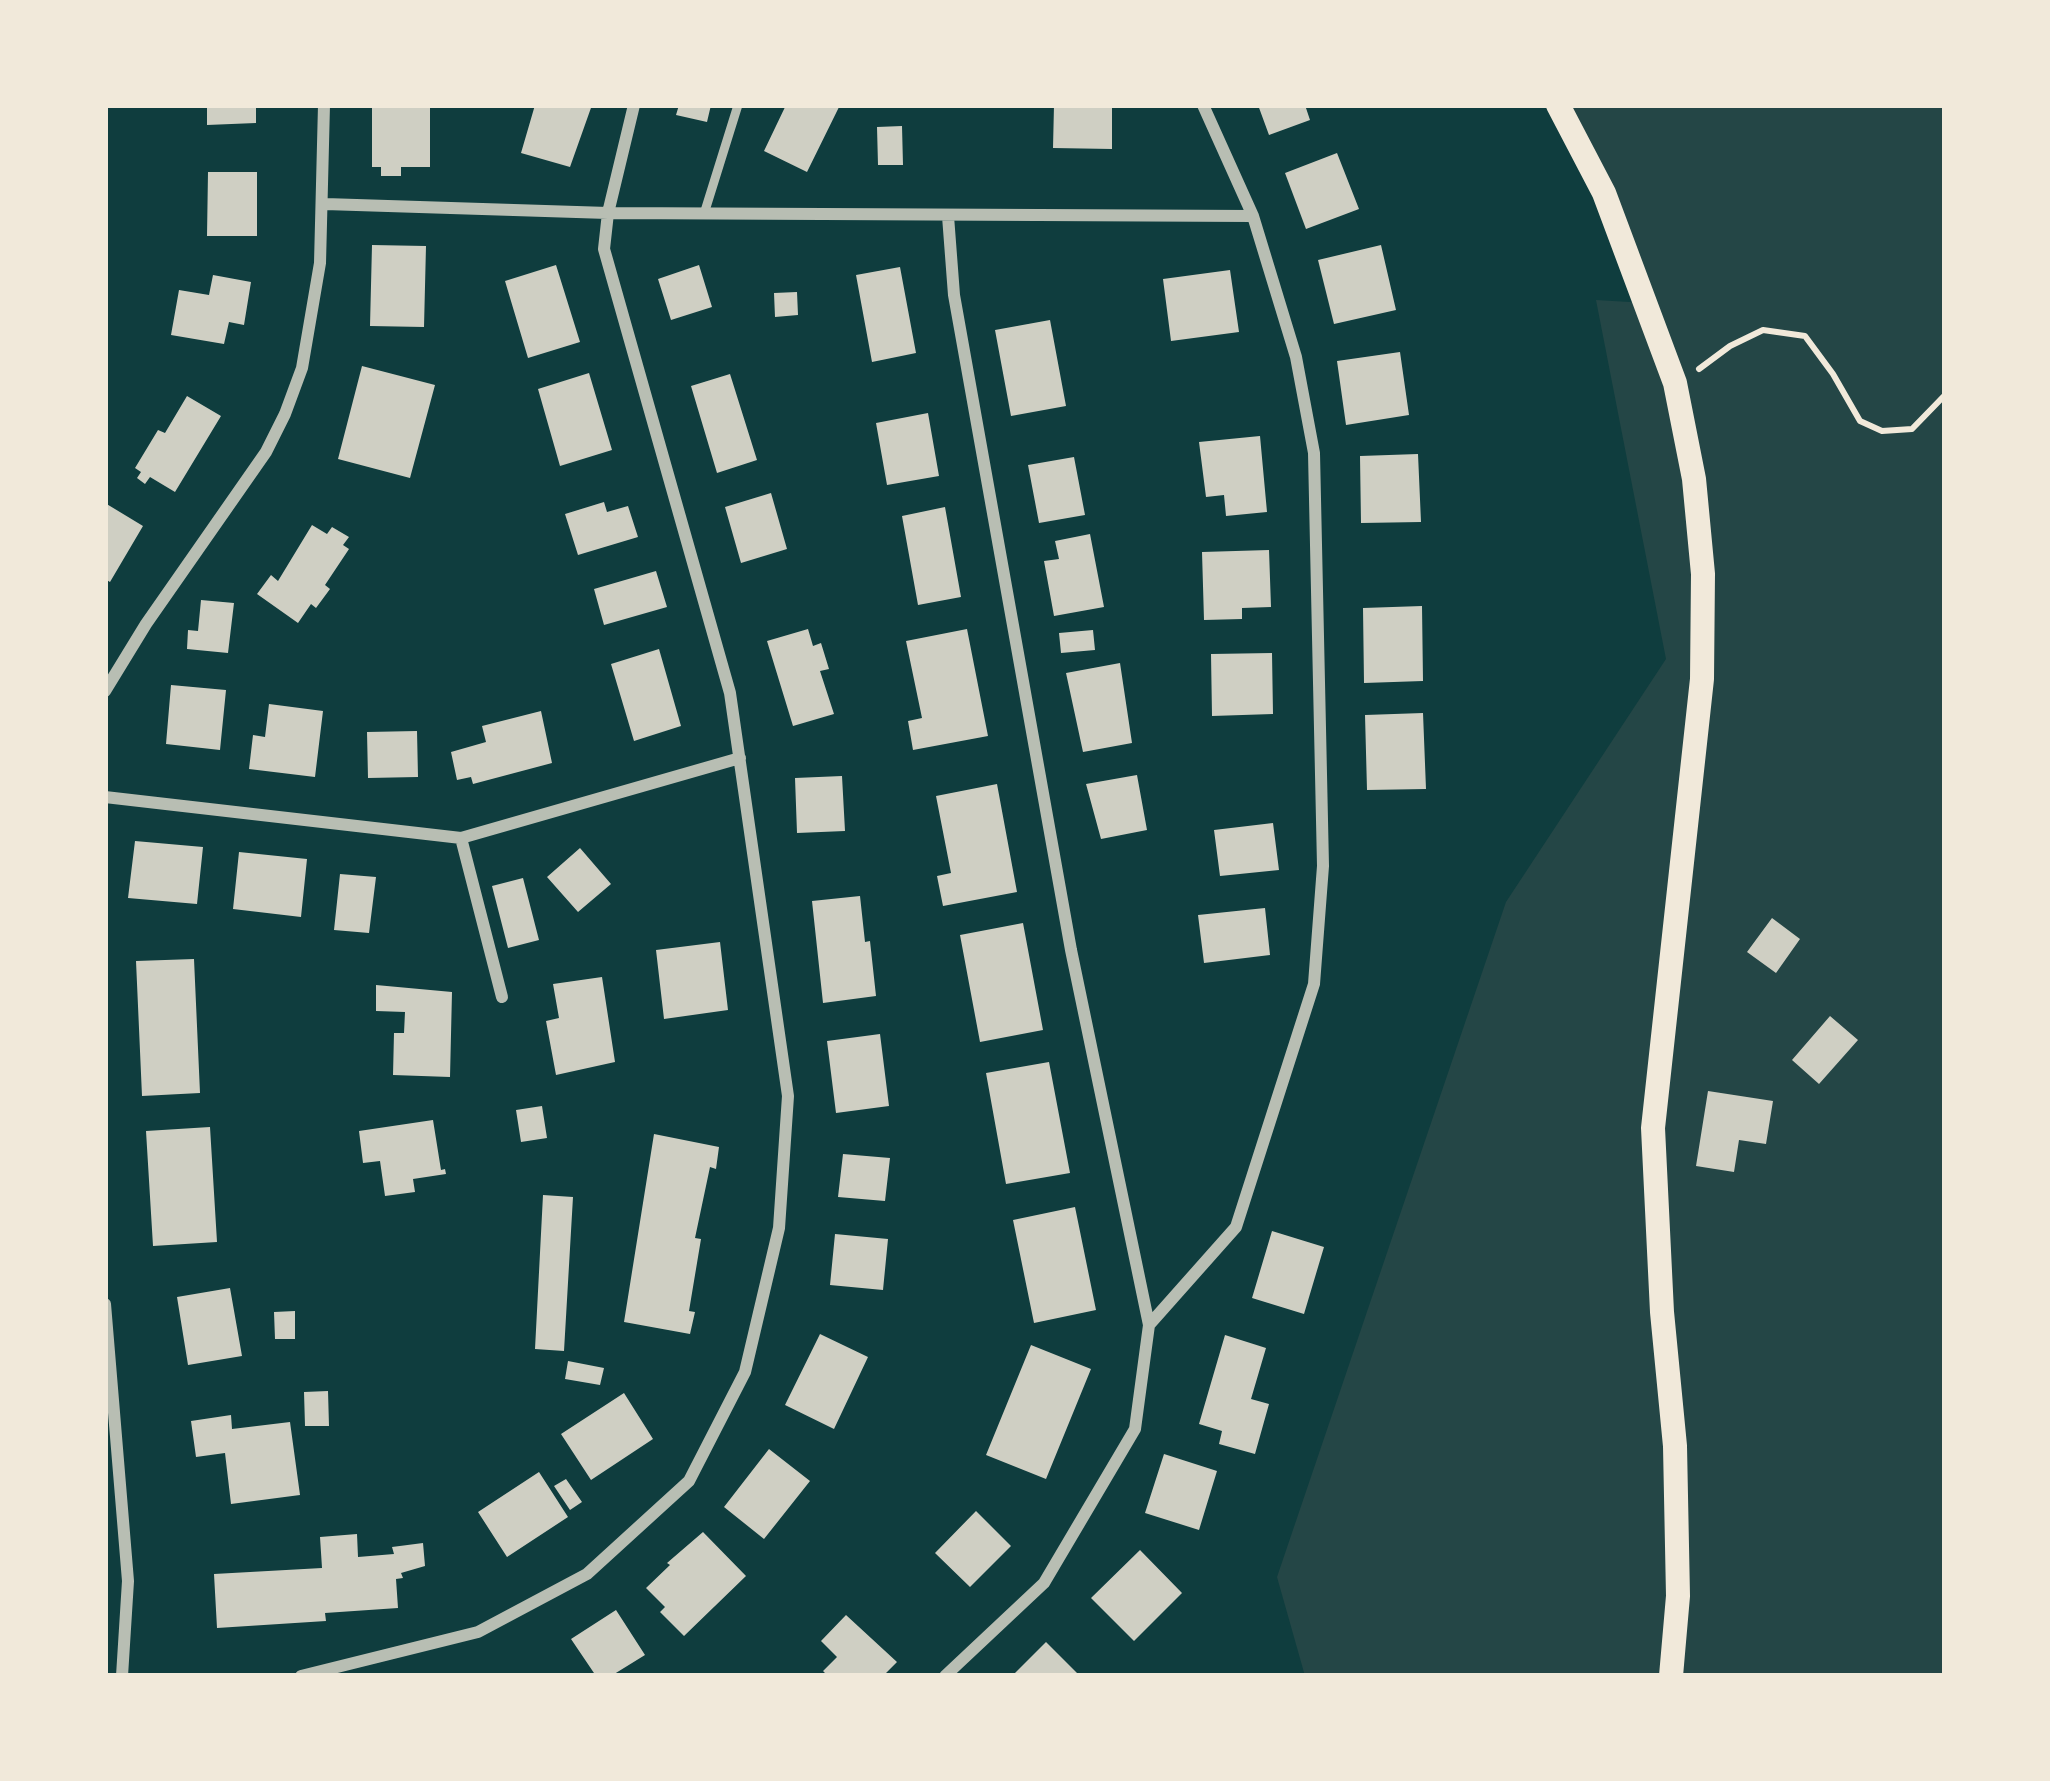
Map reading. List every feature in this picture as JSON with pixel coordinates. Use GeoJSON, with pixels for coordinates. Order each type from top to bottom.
{"type":"FeatureCollection","features":[{"type":"Feature","properties":{"kind":"main road"},"geometry":{"type":"LineString","coordinates":[[1558,105],[1604,194],[1675,383],[1694,479],[1703,574],[1702,679],[1653,1128],[1662,1312],[1675,1446],[1678,1596],[1671,1676]]}},
{"type":"Feature","properties":{"kind":"street"},"geometry":{"type":"LineString","coordinates":[[105,691],[253,471],[285,414],[312,322],[325,204],[324,105]]}},
{"type":"Feature","properties":{"kind":"street"},"geometry":{"type":"LineString","coordinates":[[301,1676],[478,1632],[587,1574],[689,1480],[745,1372],[779,1228],[788,1096],[730,693],[604,249],[634,105]]}},
{"type":"Feature","properties":{"kind":"street"},"geometry":{"type":"LineString","coordinates":[[1149,1325],[1236,1227],[1314,984],[1323,866],[1314,453],[1297,357],[1253,216],[1202,105]]}},
{"type":"Feature","properties":{"kind":"street"},"geometry":{"type":"LineString","coordinates":[[325,204],[608,213],[1253,216]]}},
{"type":"Feature","properties":{"kind":"street"},"geometry":{"type":"LineString","coordinates":[[945,1676],[1044,1583],[1135,1429],[1149,1325],[1066,927],[958,317],[948,216]]}},
{"type":"Feature","properties":{"kind":"street"},"geometry":{"type":"LineString","coordinates":[[105,797],[461,838],[740,758]]}},
{"type":"Feature","properties":{"kind":"street"},"geometry":{"type":"LineString","coordinates":[[461,838],[502,997]]}},
{"type":"Feature","properties":{"kind":"street"},"geometry":{"type":"LineString","coordinates":[[105,1304],[128,1581],[122,1676]]}},
{"type":"Feature","properties":{"kind":"lane"},"geometry":{"type":"LineString","coordinates":[[704,214],[738,105]]}},
{"type":"Feature","properties":{"kind":"path"},"geometry":{"type":"LineString","coordinates":[[1675,383],[1763,330],[1805,336],[1860,421],[1882,430],[1912,428],[1945,395]]}},
{"type":"Feature","properties":{"kind":"shaded area"},"geometry":{"type":"Polygon","coordinates":[[[1558,105],[1945,105],[1945,1676],[1305,1676],[1277,1577],[1506,902],[1666,659],[1596,300],[1646,303],[1558,105]]]}},
{"type":"Feature","properties":{"kind":"building"},"geometry":{"type":"Polygon","coordinates":[[[207,105],[256,105],[256,123],[207,125],[207,105]]]}},
{"type":"Feature","properties":{"kind":"building"},"geometry":{"type":"Polygon","coordinates":[[[372,105],[430,105],[430,167],[401,167],[401,176],[381,176],[381,167],[372,167],[372,105]]]}},
{"type":"Feature","properties":{"kind":"building"},"geometry":{"type":"Polygon","coordinates":[[[535,105],[592,105],[570,167],[521,153],[535,105]]]}},
{"type":"Feature","properties":{"kind":"building"},"geometry":{"type":"Polygon","coordinates":[[[679,105],[711,105],[707,122],[676,115],[679,105]]]}},
{"type":"Feature","properties":{"kind":"building"},"geometry":{"type":"Polygon","coordinates":[[[786,105],[840,105],[807,172],[764,151],[786,105]]]}},
{"type":"Feature","properties":{"kind":"building"},"geometry":{"type":"Polygon","coordinates":[[[1054,105],[1112,105],[1112,149],[1053,148],[1054,105]]]}},
{"type":"Feature","properties":{"kind":"building"},"geometry":{"type":"Polygon","coordinates":[[[1258,105],[1305,105],[1310,120],[1269,135],[1258,105]]]}},
{"type":"Feature","properties":{"kind":"building"},"geometry":{"type":"Polygon","coordinates":[[[902,126],[903,165],[878,165],[877,127],[902,126]]]}},
{"type":"Feature","properties":{"kind":"building"},"geometry":{"type":"Polygon","coordinates":[[[1337,153],[1359,209],[1306,229],[1285,173],[1337,153]]]}},
{"type":"Feature","properties":{"kind":"building"},"geometry":{"type":"Polygon","coordinates":[[[208,172],[257,172],[257,236],[207,236],[208,172]]]}},
{"type":"Feature","properties":{"kind":"building"},"geometry":{"type":"Polygon","coordinates":[[[372,245],[426,246],[424,327],[370,326],[372,245]]]}},
{"type":"Feature","properties":{"kind":"building"},"geometry":{"type":"Polygon","coordinates":[[[1381,245],[1396,310],[1334,324],[1318,260],[1381,245]]]}},
{"type":"Feature","properties":{"kind":"building"},"geometry":{"type":"Polygon","coordinates":[[[556,265],[580,342],[528,358],[505,281],[556,265]]]}},
{"type":"Feature","properties":{"kind":"building"},"geometry":{"type":"Polygon","coordinates":[[[699,265],[712,307],[671,320],[658,279],[699,265]]]}},
{"type":"Feature","properties":{"kind":"building"},"geometry":{"type":"Polygon","coordinates":[[[900,267],[916,353],[872,362],[856,275],[900,267]]]}},
{"type":"Feature","properties":{"kind":"building"},"geometry":{"type":"Polygon","coordinates":[[[1230,270],[1239,332],[1171,341],[1163,279],[1230,270]]]}},
{"type":"Feature","properties":{"kind":"building"},"geometry":{"type":"Polygon","coordinates":[[[213,275],[251,282],[244,325],[229,322],[224,344],[171,335],[179,290],[209,295],[213,275]]]}},
{"type":"Feature","properties":{"kind":"building"},"geometry":{"type":"Polygon","coordinates":[[[797,292],[798,315],[775,317],[774,293],[797,292]]]}},
{"type":"Feature","properties":{"kind":"building"},"geometry":{"type":"Polygon","coordinates":[[[1050,320],[1066,406],[1011,416],[995,330],[1050,320]]]}},
{"type":"Feature","properties":{"kind":"building"},"geometry":{"type":"Polygon","coordinates":[[[1400,352],[1409,415],[1346,425],[1337,361],[1400,352]]]}},
{"type":"Feature","properties":{"kind":"building"},"geometry":{"type":"Polygon","coordinates":[[[362,366],[435,385],[410,478],[338,459],[362,366]]]}},
{"type":"Feature","properties":{"kind":"building"},"geometry":{"type":"Polygon","coordinates":[[[589,373],[612,450],[560,466],[538,389],[589,373]]]}},
{"type":"Feature","properties":{"kind":"building"},"geometry":{"type":"Polygon","coordinates":[[[730,374],[757,460],[717,473],[691,386],[730,374]]]}},
{"type":"Feature","properties":{"kind":"building"},"geometry":{"type":"Polygon","coordinates":[[[187,396],[221,416],[175,492],[150,477],[145,484],[137,478],[141,472],[135,468],[158,430],[165,433],[187,396]]]}},
{"type":"Feature","properties":{"kind":"building"},"geometry":{"type":"Polygon","coordinates":[[[928,413],[939,476],[887,485],[876,423],[928,413]]]}},
{"type":"Feature","properties":{"kind":"building"},"geometry":{"type":"Polygon","coordinates":[[[1260,436],[1267,512],[1226,516],[1224,495],[1206,497],[1199,442],[1260,436]]]}},
{"type":"Feature","properties":{"kind":"building"},"geometry":{"type":"Polygon","coordinates":[[[1418,454],[1421,522],[1361,523],[1360,456],[1418,454]]]}},
{"type":"Feature","properties":{"kind":"building"},"geometry":{"type":"Polygon","coordinates":[[[1074,457],[1085,515],[1039,523],[1028,465],[1074,457]]]}},
{"type":"Feature","properties":{"kind":"building"},"geometry":{"type":"Polygon","coordinates":[[[771,493],[787,549],[741,563],[725,507],[771,493]]]}},
{"type":"Feature","properties":{"kind":"building"},"geometry":{"type":"Polygon","coordinates":[[[604,502],[607,512],[628,506],[638,537],[578,555],[565,514],[604,502]]]}},
{"type":"Feature","properties":{"kind":"building"},"geometry":{"type":"Polygon","coordinates":[[[105,503],[143,526],[110,582],[105,579],[105,503]]]}},
{"type":"Feature","properties":{"kind":"building"},"geometry":{"type":"Polygon","coordinates":[[[945,507],[961,597],[918,605],[902,516],[945,507]]]}},
{"type":"Feature","properties":{"kind":"building"},"geometry":{"type":"Polygon","coordinates":[[[312,525],[327,534],[332,527],[349,537],[343,545],[349,549],[325,585],[330,589],[298,623],[257,594],[271,575],[278,581],[312,525]]]}},
{"type":"Feature","properties":{"kind":"building"},"geometry":{"type":"Polygon","coordinates":[[[1090,534],[1104,607],[1054,616],[1044,561],[1059,559],[1055,541],[1090,534]]]}},
{"type":"Feature","properties":{"kind":"building"},"geometry":{"type":"Polygon","coordinates":[[[1269,550],[1271,607],[1242,608],[1242,619],[1204,620],[1202,552],[1269,550]]]}},
{"type":"Feature","properties":{"kind":"building"},"geometry":{"type":"Polygon","coordinates":[[[656,571],[667,607],[604,625],[594,589],[656,571]]]}},
{"type":"Feature","properties":{"kind":"building"},"geometry":{"type":"Polygon","coordinates":[[[201,600],[234,603],[228,653],[187,649],[188,630],[198,631],[201,600]]]}},
{"type":"Feature","properties":{"kind":"building"},"geometry":{"type":"Polygon","coordinates":[[[1422,606],[1423,681],[1364,683],[1363,608],[1422,606]]]}},
{"type":"Feature","properties":{"kind":"building"},"geometry":{"type":"Polygon","coordinates":[[[808,629],[813,646],[821,643],[829,669],[820,671],[834,714],[793,726],[767,641],[808,629]]]}},
{"type":"Feature","properties":{"kind":"building"},"geometry":{"type":"Polygon","coordinates":[[[967,629],[988,736],[913,750],[908,721],[922,718],[906,641],[967,629]]]}},
{"type":"Feature","properties":{"kind":"building"},"geometry":{"type":"Polygon","coordinates":[[[1093,630],[1095,650],[1061,653],[1059,633],[1093,630]]]}},
{"type":"Feature","properties":{"kind":"building"},"geometry":{"type":"Polygon","coordinates":[[[659,649],[681,726],[634,741],[611,664],[659,649]]]}},
{"type":"Feature","properties":{"kind":"building"},"geometry":{"type":"Polygon","coordinates":[[[1272,653],[1273,714],[1212,716],[1211,654],[1272,653]]]}},
{"type":"Feature","properties":{"kind":"building"},"geometry":{"type":"Polygon","coordinates":[[[1120,663],[1132,743],[1083,752],[1066,673],[1120,663]]]}},
{"type":"Feature","properties":{"kind":"building"},"geometry":{"type":"Polygon","coordinates":[[[171,685],[226,690],[220,750],[166,744],[171,685]]]}},
{"type":"Feature","properties":{"kind":"building"},"geometry":{"type":"Polygon","coordinates":[[[269,704],[323,711],[315,777],[249,769],[253,735],[265,737],[269,704]]]}},
{"type":"Feature","properties":{"kind":"building"},"geometry":{"type":"Polygon","coordinates":[[[541,711],[552,763],[473,784],[471,777],[457,780],[451,752],[486,742],[482,726],[541,711]]]}},
{"type":"Feature","properties":{"kind":"building"},"geometry":{"type":"Polygon","coordinates":[[[1423,713],[1426,789],[1367,790],[1365,715],[1423,713]]]}},
{"type":"Feature","properties":{"kind":"building"},"geometry":{"type":"Polygon","coordinates":[[[417,731],[418,777],[368,778],[367,732],[417,731]]]}},
{"type":"Feature","properties":{"kind":"building"},"geometry":{"type":"Polygon","coordinates":[[[1137,775],[1147,830],[1101,839],[1086,784],[1137,775]]]}},
{"type":"Feature","properties":{"kind":"building"},"geometry":{"type":"Polygon","coordinates":[[[842,776],[845,831],[797,833],[795,778],[842,776]]]}},
{"type":"Feature","properties":{"kind":"building"},"geometry":{"type":"Polygon","coordinates":[[[997,784],[1017,892],[943,906],[937,876],[951,873],[936,796],[997,784]]]}},
{"type":"Feature","properties":{"kind":"building"},"geometry":{"type":"Polygon","coordinates":[[[1273,823],[1279,870],[1220,876],[1214,830],[1273,823]]]}},
{"type":"Feature","properties":{"kind":"building"},"geometry":{"type":"Polygon","coordinates":[[[135,841],[203,847],[197,904],[128,898],[135,841]]]}},
{"type":"Feature","properties":{"kind":"building"},"geometry":{"type":"Polygon","coordinates":[[[580,848],[611,884],[578,912],[547,877],[580,848]]]}},
{"type":"Feature","properties":{"kind":"building"},"geometry":{"type":"Polygon","coordinates":[[[239,852],[307,859],[301,917],[233,909],[239,852]]]}},
{"type":"Feature","properties":{"kind":"building"},"geometry":{"type":"Polygon","coordinates":[[[340,874],[376,877],[369,933],[334,930],[340,874]]]}},
{"type":"Feature","properties":{"kind":"building"},"geometry":{"type":"Polygon","coordinates":[[[523,878],[539,940],[508,948],[492,886],[523,878]]]}},
{"type":"Feature","properties":{"kind":"building"},"geometry":{"type":"Polygon","coordinates":[[[860,896],[876,996],[823,1003],[812,901],[860,896]]]}},
{"type":"Feature","properties":{"kind":"building"},"geometry":{"type":"Polygon","coordinates":[[[1265,908],[1270,955],[1204,963],[1198,915],[1265,908]]]}},
{"type":"Feature","properties":{"kind":"building"},"geometry":{"type":"Polygon","coordinates":[[[1772,918],[1800,939],[1776,973],[1747,952],[1772,918]]]}},
{"type":"Feature","properties":{"kind":"building"},"geometry":{"type":"Polygon","coordinates":[[[1023,923],[1043,1030],[980,1042],[960,935],[1023,923]]]}},
{"type":"Feature","properties":{"kind":"building"},"geometry":{"type":"Polygon","coordinates":[[[720,942],[728,1010],[664,1019],[656,950],[720,942]]]}},
{"type":"Feature","properties":{"kind":"building"},"geometry":{"type":"Polygon","coordinates":[[[194,959],[200,1093],[142,1096],[136,961],[194,959]]]}},
{"type":"Feature","properties":{"kind":"building"},"geometry":{"type":"Polygon","coordinates":[[[602,977],[615,1062],[556,1075],[546,1021],[559,1018],[553,984],[602,977]]]}},
{"type":"Feature","properties":{"kind":"building"},"geometry":{"type":"Polygon","coordinates":[[[376,985],[452,992],[450,1077],[393,1075],[394,1033],[404,1033],[405,1012],[376,1011],[376,985]]]}},
{"type":"Feature","properties":{"kind":"building"},"geometry":{"type":"Polygon","coordinates":[[[1830,1016],[1858,1040],[1819,1084],[1792,1060],[1830,1016]]]}},
{"type":"Feature","properties":{"kind":"building"},"geometry":{"type":"Polygon","coordinates":[[[880,1034],[889,1106],[836,1113],[827,1041],[880,1034]]]}},
{"type":"Feature","properties":{"kind":"building"},"geometry":{"type":"Polygon","coordinates":[[[1049,1062],[1070,1173],[1006,1184],[986,1073],[1049,1062]]]}},
{"type":"Feature","properties":{"kind":"building"},"geometry":{"type":"Polygon","coordinates":[[[1708,1091],[1773,1101],[1766,1144],[1739,1140],[1734,1172],[1696,1166],[1708,1091]]]}},
{"type":"Feature","properties":{"kind":"building"},"geometry":{"type":"Polygon","coordinates":[[[542,1106],[547,1138],[521,1142],[516,1110],[542,1106]]]}},
{"type":"Feature","properties":{"kind":"building"},"geometry":{"type":"Polygon","coordinates":[[[433,1120],[441,1170],[446,1174],[413,1179],[415,1192],[385,1196],[380,1161],[363,1163],[359,1131],[433,1120]]]}},
{"type":"Feature","properties":{"kind":"building"},"geometry":{"type":"Polygon","coordinates":[[[210,1127],[217,1242],[153,1246],[146,1131],[210,1127]]]}},
{"type":"Feature","properties":{"kind":"building"},"geometry":{"type":"Polygon","coordinates":[[[654,1134],[719,1147],[716,1169],[710,1167],[695,1238],[701,1239],[689,1311],[695,1312],[690,1334],[624,1322],[654,1134]]]}},
{"type":"Feature","properties":{"kind":"building"},"geometry":{"type":"Polygon","coordinates":[[[843,1154],[890,1158],[885,1201],[838,1197],[843,1154]]]}},
{"type":"Feature","properties":{"kind":"building"},"geometry":{"type":"Polygon","coordinates":[[[543,1195],[573,1197],[564,1351],[535,1349],[543,1195]]]}},
{"type":"Feature","properties":{"kind":"building"},"geometry":{"type":"Polygon","coordinates":[[[1075,1207],[1096,1310],[1034,1323],[1013,1220],[1075,1207]]]}},
{"type":"Feature","properties":{"kind":"building"},"geometry":{"type":"Polygon","coordinates":[[[1272,1231],[1324,1247],[1304,1314],[1252,1298],[1272,1231]]]}},
{"type":"Feature","properties":{"kind":"building"},"geometry":{"type":"Polygon","coordinates":[[[835,1234],[888,1239],[883,1290],[830,1285],[835,1234]]]}},
{"type":"Feature","properties":{"kind":"building"},"geometry":{"type":"Polygon","coordinates":[[[230,1288],[242,1356],[188,1365],[177,1297],[230,1288]]]}},
{"type":"Feature","properties":{"kind":"building"},"geometry":{"type":"Polygon","coordinates":[[[295,1311],[295,1339],[275,1339],[274,1312],[295,1311]]]}},
{"type":"Feature","properties":{"kind":"building"},"geometry":{"type":"Polygon","coordinates":[[[820,1334],[868,1357],[834,1429],[785,1405],[820,1334]]]}},
{"type":"Feature","properties":{"kind":"building"},"geometry":{"type":"Polygon","coordinates":[[[1225,1335],[1266,1348],[1251,1399],[1269,1404],[1255,1454],[1219,1444],[1222,1431],[1199,1424],[1225,1335]]]}},
{"type":"Feature","properties":{"kind":"building"},"geometry":{"type":"Polygon","coordinates":[[[1031,1345],[1091,1369],[1046,1479],[986,1455],[1031,1345]]]}},
{"type":"Feature","properties":{"kind":"building"},"geometry":{"type":"Polygon","coordinates":[[[568,1361],[604,1368],[600,1385],[565,1379],[568,1361]]]}},
{"type":"Feature","properties":{"kind":"building"},"geometry":{"type":"Polygon","coordinates":[[[328,1391],[329,1426],[305,1426],[304,1392],[328,1391]]]}},
{"type":"Feature","properties":{"kind":"building"},"geometry":{"type":"Polygon","coordinates":[[[624,1393],[653,1439],[591,1480],[561,1434],[624,1393]]]}},
{"type":"Feature","properties":{"kind":"building"},"geometry":{"type":"Polygon","coordinates":[[[231,1415],[232,1429],[290,1422],[300,1495],[231,1504],[225,1453],[196,1457],[191,1421],[231,1415]]]}},
{"type":"Feature","properties":{"kind":"building"},"geometry":{"type":"Polygon","coordinates":[[[769,1449],[810,1481],[764,1539],[724,1507],[769,1449]]]}},
{"type":"Feature","properties":{"kind":"building"},"geometry":{"type":"Polygon","coordinates":[[[1164,1454],[1217,1471],[1199,1530],[1145,1513],[1164,1454]]]}},
{"type":"Feature","properties":{"kind":"building"},"geometry":{"type":"Polygon","coordinates":[[[539,1472],[568,1517],[507,1557],[478,1512],[539,1472]]]}},
{"type":"Feature","properties":{"kind":"building"},"geometry":{"type":"Polygon","coordinates":[[[566,1479],[582,1502],[570,1510],[554,1486],[566,1479]]]}},
{"type":"Feature","properties":{"kind":"building"},"geometry":{"type":"Polygon","coordinates":[[[976,1511],[1011,1546],[970,1587],[935,1553],[976,1511]]]}},
{"type":"Feature","properties":{"kind":"building"},"geometry":{"type":"Polygon","coordinates":[[[703,1532],[746,1576],[684,1636],[660,1612],[665,1607],[646,1588],[703,1532]]]}},
{"type":"Feature","properties":{"kind":"building"},"geometry":{"type":"Polygon","coordinates":[[[357,1534],[358,1557],[394,1554],[392,1547],[423,1543],[425,1566],[396,1579],[398,1608],[325,1613],[326,1621],[217,1628],[214,1574],[322,1568],[320,1537],[357,1534]]]}},
{"type":"Feature","properties":{"kind":"building"},"geometry":{"type":"Polygon","coordinates":[[[1140,1550],[1182,1593],[1134,1641],[1091,1598],[1140,1550]]]}},
{"type":"Feature","properties":{"kind":"building"},"geometry":{"type":"Polygon","coordinates":[[[616,1610],[645,1655],[611,1676],[596,1676],[571,1639],[616,1610]]]}},
{"type":"Feature","properties":{"kind":"building"},"geometry":{"type":"Polygon","coordinates":[[[846,1615],[897,1662],[883,1676],[828,1676],[823,1671],[837,1657],[821,1641],[846,1615]]]}},
{"type":"Feature","properties":{"kind":"building"},"geometry":{"type":"Polygon","coordinates":[[[1046,1642],[1075,1676],[1012,1676],[1046,1642]]]}}]}
